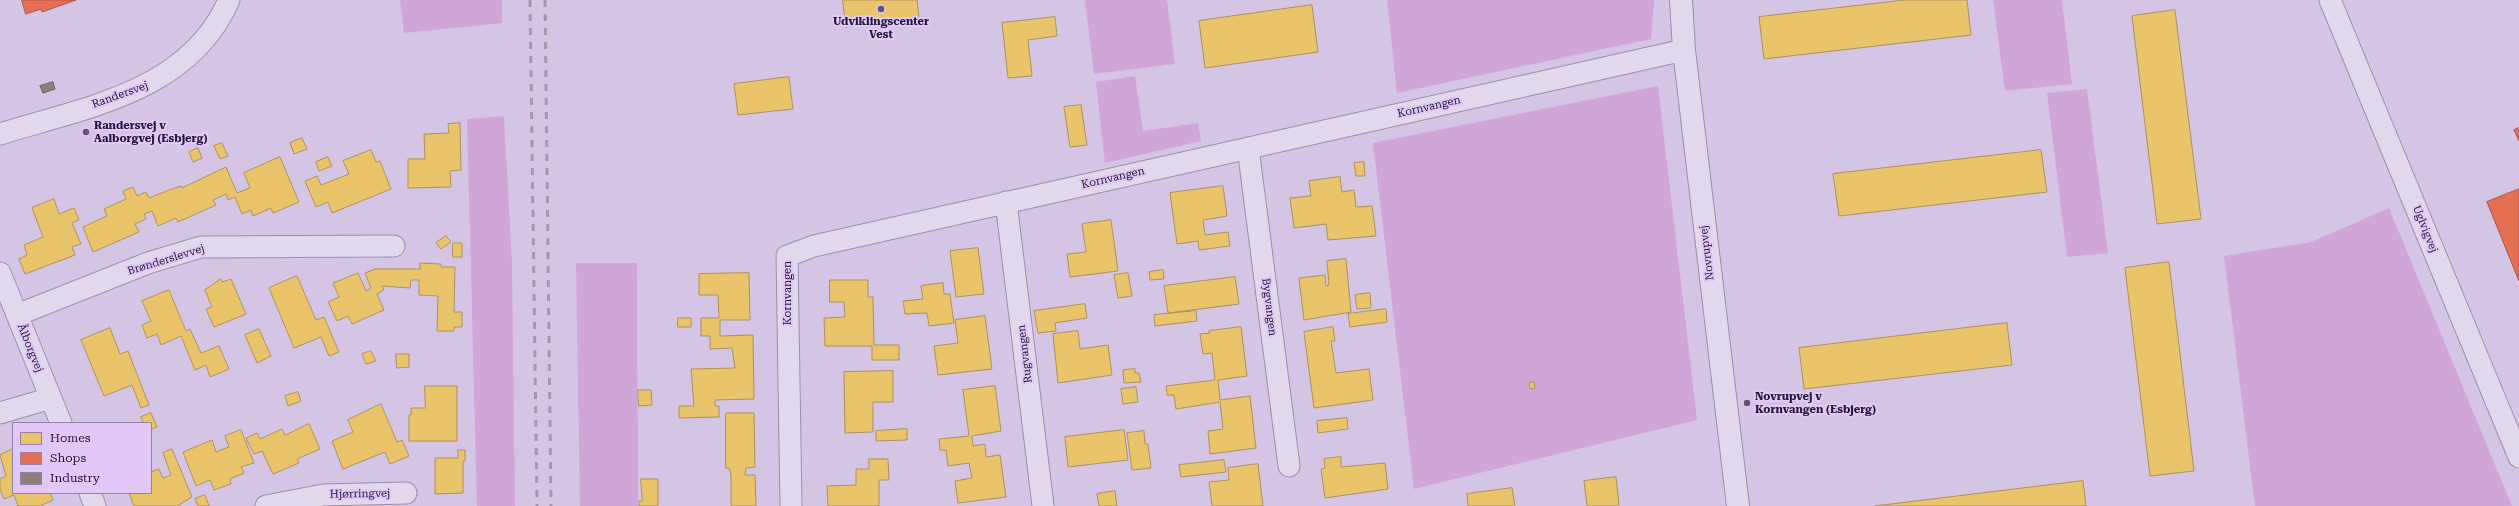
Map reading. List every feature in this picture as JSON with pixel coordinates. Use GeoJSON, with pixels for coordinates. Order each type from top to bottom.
{"type":"FeatureCollection","features":[{"type":"Feature","properties":{"kind":"street","name":"Randersvej"},"geometry":{"type":"LineString","coordinates":[[0,134],[151,84],[179,66],[203,43],[222,16],[228,0]]}},
{"type":"Feature","properties":{"kind":"street","name":"Novrupvej"},"geometry":{"type":"LineString","coordinates":[[1681,0],[1684,50],[1738,506]]}},
{"type":"Feature","properties":{"kind":"street","name":"Uglvigvej"},"geometry":{"type":"LineString","coordinates":[[2330,0],[2519,457]]}},
{"type":"Feature","properties":{"kind":"street","name":"Kornvangen"},"geometry":{"type":"LineString","coordinates":[[791,506],[787,256],[814,246],[1684,50]]}},
{"type":"Feature","properties":{"kind":"street","name":"Bygvangen"},"geometry":{"type":"LineString","coordinates":[[1248,148],[1289,466]]}},
{"type":"Feature","properties":{"kind":"street","name":"Rugvangen"},"geometry":{"type":"LineString","coordinates":[[1006,202],[1043,506]]}},
{"type":"Feature","properties":{"kind":"street","name":"Brønderslevvej"},"geometry":{"type":"LineString","coordinates":[[17,315],[148,263],[201,247],[394,246]]}},
{"type":"Feature","properties":{"kind":"street","name":"Ålborgvej"},"geometry":{"type":"LineString","coordinates":[[0,273],[61,422]]}},
{"type":"Feature","properties":{"kind":"street"},"geometry":{"type":"LineString","coordinates":[[0,413],[51,398]]}},
{"type":"Feature","properties":{"kind":"street","name":"Hjørringvej"},"geometry":{"type":"LineString","coordinates":[[266,506],[323,495],[406,493]]}},
{"type":"Feature","properties":{"kind":"street"},"geometry":{"type":"LineString","coordinates":[[90,494],[95,506]]}},
{"type":"Feature","properties":{"kind":"shaded area"},"geometry":{"type":"Polygon","coordinates":[[[400,0],[502,0],[502,23],[404,33],[400,0]]]}},
{"type":"Feature","properties":{"kind":"shaded area"},"geometry":{"type":"Polygon","coordinates":[[[1085,0],[1167,0],[1175,64],[1094,74],[1085,0]]]}},
{"type":"Feature","properties":{"kind":"shaded area"},"geometry":{"type":"Polygon","coordinates":[[[1387,0],[1654,0],[1651,39],[1397,93],[1387,0]]]}},
{"type":"Feature","properties":{"kind":"shaded area"},"geometry":{"type":"Polygon","coordinates":[[[1993,0],[2062,0],[2072,84],[2005,91],[1993,0]]]}},
{"type":"Feature","properties":{"kind":"shaded area"},"geometry":{"type":"Polygon","coordinates":[[[1135,76],[1143,131],[1198,123],[1201,141],[1105,163],[1096,82],[1135,76]]]}},
{"type":"Feature","properties":{"kind":"shaded area"},"geometry":{"type":"Polygon","coordinates":[[[1658,86],[1697,420],[1414,489],[1373,143],[1658,86]]]}},
{"type":"Feature","properties":{"kind":"shaded area"},"geometry":{"type":"Polygon","coordinates":[[[2087,89],[2108,253],[2067,257],[2047,93],[2087,89]]]}},
{"type":"Feature","properties":{"kind":"shaded area"},"geometry":{"type":"Polygon","coordinates":[[[504,116],[512,263],[515,506],[477,506],[467,119],[504,116]]]}},
{"type":"Feature","properties":{"kind":"shaded area"},"geometry":{"type":"Polygon","coordinates":[[[2389,208],[2512,506],[2255,506],[2224,256],[2311,242],[2389,208]]]}},
{"type":"Feature","properties":{"kind":"shaded area"},"geometry":{"type":"Polygon","coordinates":[[[576,263],[637,263],[638,506],[580,506],[576,263]]]}},
{"type":"Feature","properties":{"kind":"building: Homes","name":"Udviklingscenter Vest"},"geometry":{"type":"Polygon","coordinates":[[[843,0],[917,0],[919,18],[846,27],[843,0]]]}},
{"type":"Feature","properties":{"kind":"building: Homes"},"geometry":{"type":"Polygon","coordinates":[[[1905,0],[1967,0],[1971,35],[1764,59],[1759,17],[1905,0]]]}},
{"type":"Feature","properties":{"kind":"building: Homes"},"geometry":{"type":"Polygon","coordinates":[[[1312,5],[1318,52],[1205,68],[1199,21],[1312,5]]]}},
{"type":"Feature","properties":{"kind":"building: Homes"},"geometry":{"type":"Polygon","coordinates":[[[2175,10],[2201,219],[2157,224],[2132,16],[2175,10]]]}},
{"type":"Feature","properties":{"kind":"building: Homes"},"geometry":{"type":"Polygon","coordinates":[[[1055,17],[1057,36],[1028,40],[1032,76],[1008,78],[1002,23],[1055,17]]]}},
{"type":"Feature","properties":{"kind":"building: Homes"},"geometry":{"type":"Polygon","coordinates":[[[789,77],[793,109],[738,115],[734,84],[789,77]]]}},
{"type":"Feature","properties":{"kind":"building: Homes"},"geometry":{"type":"Polygon","coordinates":[[[1081,105],[1087,145],[1070,147],[1064,107],[1081,105]]]}},
{"type":"Feature","properties":{"kind":"building: Homes"},"geometry":{"type":"Polygon","coordinates":[[[460,123],[461,170],[450,171],[451,187],[408,188],[408,159],[425,159],[424,134],[449,133],[448,124],[460,123]]]}},
{"type":"Feature","properties":{"kind":"building: Homes"},"geometry":{"type":"Polygon","coordinates":[[[302,138],[307,149],[294,154],[290,143],[302,138]]]}},
{"type":"Feature","properties":{"kind":"building: Homes"},"geometry":{"type":"Polygon","coordinates":[[[222,143],[228,156],[220,159],[214,146],[222,143]]]}},
{"type":"Feature","properties":{"kind":"building: Homes"},"geometry":{"type":"Polygon","coordinates":[[[198,148],[202,158],[193,162],[189,152],[198,148]]]}},
{"type":"Feature","properties":{"kind":"building: Homes"},"geometry":{"type":"Polygon","coordinates":[[[371,150],[376,162],[380,161],[391,189],[332,213],[328,202],[316,207],[305,181],[317,176],[321,185],[349,174],[343,161],[371,150]]]}},
{"type":"Feature","properties":{"kind":"building: Homes"},"geometry":{"type":"Polygon","coordinates":[[[2041,150],[2047,192],[1839,216],[1833,174],[2041,150]]]}},
{"type":"Feature","properties":{"kind":"building: Homes"},"geometry":{"type":"Polygon","coordinates":[[[280,157],[299,202],[273,213],[271,208],[253,216],[251,210],[242,214],[235,197],[228,200],[226,194],[213,200],[216,205],[178,222],[176,218],[158,226],[152,211],[144,214],[146,219],[135,224],[139,232],[93,252],[83,227],[107,216],[104,209],[126,199],[123,191],[133,187],[137,196],[146,192],[149,198],[181,186],[182,188],[226,167],[237,193],[250,188],[244,173],[280,157]]]}},
{"type":"Feature","properties":{"kind":"building: Homes"},"geometry":{"type":"Polygon","coordinates":[[[328,157],[332,166],[319,171],[316,162],[328,157]]]}},
{"type":"Feature","properties":{"kind":"building: Homes"},"geometry":{"type":"Polygon","coordinates":[[[1364,162],[1365,176],[1356,176],[1354,163],[1364,162]]]}},
{"type":"Feature","properties":{"kind":"building: Homes"},"geometry":{"type":"Polygon","coordinates":[[[1340,177],[1342,192],[1354,190],[1356,207],[1372,206],[1376,236],[1328,240],[1326,224],[1294,228],[1290,198],[1311,196],[1309,181],[1340,177]]]}},
{"type":"Feature","properties":{"kind":"building: Homes"},"geometry":{"type":"Polygon","coordinates":[[[1223,186],[1227,216],[1203,220],[1205,235],[1228,232],[1230,246],[1199,250],[1198,241],[1177,244],[1170,193],[1223,186]]]}},
{"type":"Feature","properties":{"kind":"building: Homes"},"geometry":{"type":"Polygon","coordinates":[[[54,199],[59,214],[74,208],[79,220],[72,223],[81,244],[72,247],[75,255],[25,274],[19,259],[27,255],[24,245],[43,237],[32,208],[54,199]]]}},
{"type":"Feature","properties":{"kind":"building: Homes"},"geometry":{"type":"Polygon","coordinates":[[[1111,220],[1118,271],[1070,277],[1067,254],[1086,252],[1082,224],[1111,220]]]}},
{"type":"Feature","properties":{"kind":"building: Homes"},"geometry":{"type":"Polygon","coordinates":[[[446,236],[451,242],[441,249],[436,243],[446,236]]]}},
{"type":"Feature","properties":{"kind":"building: Homes"},"geometry":{"type":"Polygon","coordinates":[[[453,243],[462,243],[462,257],[453,257],[453,243]]]}},
{"type":"Feature","properties":{"kind":"building: Homes"},"geometry":{"type":"Polygon","coordinates":[[[978,248],[984,294],[956,297],[950,251],[978,248]]]}},
{"type":"Feature","properties":{"kind":"building: Homes"},"geometry":{"type":"Polygon","coordinates":[[[1346,259],[1351,312],[1304,320],[1299,278],[1325,275],[1326,286],[1329,285],[1327,261],[1346,259]]]}},
{"type":"Feature","properties":{"kind":"building: Homes"},"geometry":{"type":"Polygon","coordinates":[[[2169,262],[2194,471],[2150,476],[2125,268],[2169,262]]]}},
{"type":"Feature","properties":{"kind":"building: Homes"},"geometry":{"type":"Polygon","coordinates":[[[420,263],[441,264],[441,267],[455,267],[454,312],[462,312],[462,327],[454,327],[454,331],[437,331],[438,296],[419,295],[419,280],[411,280],[410,288],[382,286],[384,290],[377,294],[384,310],[352,324],[348,316],[337,321],[328,302],[339,297],[333,283],[358,273],[366,291],[371,288],[365,273],[375,269],[420,269],[420,263]]]}},
{"type":"Feature","properties":{"kind":"building: Homes"},"geometry":{"type":"Polygon","coordinates":[[[1163,270],[1164,279],[1150,280],[1149,272],[1163,270]]]}},
{"type":"Feature","properties":{"kind":"building: Homes"},"geometry":{"type":"Polygon","coordinates":[[[749,273],[750,320],[720,320],[720,336],[753,335],[754,399],[715,400],[715,406],[719,406],[719,417],[679,418],[679,406],[694,406],[691,369],[735,368],[732,348],[710,349],[710,336],[701,336],[701,318],[719,318],[718,295],[699,295],[699,274],[749,273]]]}},
{"type":"Feature","properties":{"kind":"building: Homes"},"geometry":{"type":"Polygon","coordinates":[[[1128,273],[1132,296],[1118,298],[1114,275],[1128,273]]]}},
{"type":"Feature","properties":{"kind":"building: Homes"},"geometry":{"type":"Polygon","coordinates":[[[297,276],[316,320],[324,317],[339,352],[329,356],[321,337],[294,348],[269,288],[297,276]]]}},
{"type":"Feature","properties":{"kind":"building: Homes"},"geometry":{"type":"Polygon","coordinates":[[[1235,277],[1239,304],[1168,313],[1164,286],[1235,277]]]}},
{"type":"Feature","properties":{"kind":"building: Homes"},"geometry":{"type":"Polygon","coordinates":[[[221,279],[222,282],[231,279],[246,314],[214,327],[206,309],[212,307],[205,290],[221,279]]]}},
{"type":"Feature","properties":{"kind":"building: Homes"},"geometry":{"type":"Polygon","coordinates":[[[830,280],[868,280],[868,297],[873,297],[874,345],[899,345],[899,360],[872,360],[872,346],[825,346],[824,318],[845,317],[844,302],[830,302],[830,280]]]}},
{"type":"Feature","properties":{"kind":"building: Homes"},"geometry":{"type":"Polygon","coordinates":[[[943,283],[944,294],[950,294],[954,323],[929,326],[927,313],[905,314],[903,301],[923,299],[921,286],[943,283]]]}},
{"type":"Feature","properties":{"kind":"building: Homes"},"geometry":{"type":"Polygon","coordinates":[[[169,290],[186,331],[190,329],[201,353],[219,346],[229,369],[210,377],[206,365],[195,370],[181,336],[161,345],[157,334],[147,338],[142,325],[151,321],[142,301],[169,290]]]}},
{"type":"Feature","properties":{"kind":"building: Homes"},"geometry":{"type":"Polygon","coordinates":[[[1370,293],[1371,308],[1357,309],[1355,295],[1370,293]]]}},
{"type":"Feature","properties":{"kind":"building: Homes"},"geometry":{"type":"Polygon","coordinates":[[[1085,304],[1087,318],[1055,323],[1056,331],[1038,333],[1034,311],[1085,304]]]}},
{"type":"Feature","properties":{"kind":"building: Homes"},"geometry":{"type":"Polygon","coordinates":[[[1386,309],[1387,322],[1350,327],[1348,314],[1386,309]]]}},
{"type":"Feature","properties":{"kind":"building: Homes"},"geometry":{"type":"Polygon","coordinates":[[[1196,311],[1197,321],[1155,326],[1154,315],[1196,311]]]}},
{"type":"Feature","properties":{"kind":"building: Homes"},"geometry":{"type":"Polygon","coordinates":[[[985,316],[992,369],[938,375],[934,346],[958,343],[955,320],[985,316]]]}},
{"type":"Feature","properties":{"kind":"building: Homes"},"geometry":{"type":"Polygon","coordinates":[[[678,318],[691,318],[691,327],[678,327],[678,318]]]}},
{"type":"Feature","properties":{"kind":"building: Homes"},"geometry":{"type":"Polygon","coordinates":[[[2007,323],[2012,365],[1804,389],[1799,348],[2007,323]]]}},
{"type":"Feature","properties":{"kind":"building: Homes"},"geometry":{"type":"Polygon","coordinates":[[[1241,327],[1247,376],[1218,380],[1220,400],[1250,396],[1256,448],[1210,454],[1208,431],[1223,429],[1220,402],[1176,409],[1174,395],[1167,395],[1166,386],[1215,380],[1212,353],[1203,354],[1200,334],[1210,333],[1209,331],[1241,327]]]}},
{"type":"Feature","properties":{"kind":"building: Homes"},"geometry":{"type":"Polygon","coordinates":[[[1333,327],[1335,341],[1331,341],[1336,373],[1369,369],[1373,400],[1314,408],[1304,332],[1333,327]]]}},
{"type":"Feature","properties":{"kind":"building: Homes"},"geometry":{"type":"Polygon","coordinates":[[[110,328],[120,354],[128,351],[149,405],[141,408],[132,385],[104,396],[81,340],[110,328]]]}},
{"type":"Feature","properties":{"kind":"building: Homes"},"geometry":{"type":"Polygon","coordinates":[[[259,329],[271,356],[257,363],[245,335],[259,329]]]}},
{"type":"Feature","properties":{"kind":"building: Homes"},"geometry":{"type":"Polygon","coordinates":[[[1078,331],[1080,349],[1108,345],[1112,375],[1058,383],[1053,334],[1078,331]]]}},
{"type":"Feature","properties":{"kind":"building: Homes"},"geometry":{"type":"Polygon","coordinates":[[[371,351],[376,361],[366,364],[362,354],[371,351]]]}},
{"type":"Feature","properties":{"kind":"building: Homes"},"geometry":{"type":"Polygon","coordinates":[[[396,354],[409,354],[409,367],[397,368],[396,354]]]}},
{"type":"Feature","properties":{"kind":"building: Homes"},"geometry":{"type":"Polygon","coordinates":[[[1135,369],[1135,373],[1139,373],[1141,382],[1124,383],[1123,370],[1135,369]]]}},
{"type":"Feature","properties":{"kind":"building: Homes"},"geometry":{"type":"Polygon","coordinates":[[[893,371],[893,402],[873,402],[873,432],[845,433],[844,372],[893,371]]]}},
{"type":"Feature","properties":{"kind":"building: Homes"},"geometry":{"type":"Polygon","coordinates":[[[1530,382],[1534,382],[1535,388],[1531,389],[1529,386],[1530,382]]]}},
{"type":"Feature","properties":{"kind":"building: Homes"},"geometry":{"type":"Polygon","coordinates":[[[425,386],[457,386],[457,441],[409,441],[409,415],[411,415],[411,408],[425,408],[425,386]]]}},
{"type":"Feature","properties":{"kind":"building: Homes"},"geometry":{"type":"Polygon","coordinates":[[[995,386],[1001,431],[972,436],[973,446],[985,444],[986,457],[1000,455],[1006,497],[958,503],[955,481],[972,478],[969,463],[948,466],[946,450],[940,450],[939,439],[969,436],[963,390],[995,386]]]}},
{"type":"Feature","properties":{"kind":"building: Homes"},"geometry":{"type":"Polygon","coordinates":[[[1136,387],[1138,402],[1123,404],[1121,389],[1136,387]]]}},
{"type":"Feature","properties":{"kind":"building: Homes"},"geometry":{"type":"Polygon","coordinates":[[[638,390],[651,390],[652,405],[639,406],[638,390]]]}},
{"type":"Feature","properties":{"kind":"building: Homes"},"geometry":{"type":"Polygon","coordinates":[[[298,392],[301,401],[288,406],[285,396],[298,392]]]}},
{"type":"Feature","properties":{"kind":"building: Homes"},"geometry":{"type":"Polygon","coordinates":[[[381,404],[397,442],[402,440],[409,456],[390,464],[385,452],[343,469],[332,441],[353,432],[348,420],[381,404]]]}},
{"type":"Feature","properties":{"kind":"building: Homes"},"geometry":{"type":"Polygon","coordinates":[[[151,413],[157,427],[152,429],[152,422],[143,422],[141,417],[151,413]]]}},
{"type":"Feature","properties":{"kind":"building: Homes"},"geometry":{"type":"Polygon","coordinates":[[[726,413],[754,413],[755,467],[746,468],[745,475],[755,475],[756,506],[731,506],[731,475],[729,468],[726,468],[726,413]]]}},
{"type":"Feature","properties":{"kind":"building: Homes"},"geometry":{"type":"Polygon","coordinates":[[[1347,418],[1348,429],[1318,433],[1317,421],[1347,418]]]}},
{"type":"Feature","properties":{"kind":"building: Homes"},"geometry":{"type":"Polygon","coordinates":[[[309,424],[320,449],[297,459],[299,463],[273,474],[262,451],[254,454],[246,438],[257,433],[260,439],[282,429],[285,435],[309,424]]]}},
{"type":"Feature","properties":{"kind":"building: Homes"},"geometry":{"type":"Polygon","coordinates":[[[907,429],[907,440],[876,441],[876,431],[907,429]]]}},
{"type":"Feature","properties":{"kind":"building: Homes"},"geometry":{"type":"Polygon","coordinates":[[[241,430],[254,463],[241,467],[244,473],[230,479],[231,484],[214,490],[210,480],[196,486],[183,452],[212,440],[216,452],[229,447],[225,436],[241,430]]]}},
{"type":"Feature","properties":{"kind":"building: Homes"},"geometry":{"type":"Polygon","coordinates":[[[1124,430],[1128,460],[1068,467],[1065,437],[1124,430]]]}},
{"type":"Feature","properties":{"kind":"building: Homes"},"geometry":{"type":"Polygon","coordinates":[[[1144,431],[1145,444],[1148,444],[1151,468],[1132,470],[1127,433],[1144,431]]]}},
{"type":"Feature","properties":{"kind":"building: Homes"},"geometry":{"type":"Polygon","coordinates":[[[12,449],[12,494],[50,494],[53,500],[40,506],[18,506],[14,495],[4,499],[0,489],[0,479],[6,476],[0,455],[12,449]]]}},
{"type":"Feature","properties":{"kind":"building: Homes"},"geometry":{"type":"Polygon","coordinates":[[[172,449],[192,497],[177,506],[134,506],[129,494],[152,494],[152,472],[159,469],[163,478],[171,475],[163,453],[172,449]]]}},
{"type":"Feature","properties":{"kind":"building: Homes"},"geometry":{"type":"Polygon","coordinates":[[[458,450],[465,450],[465,461],[463,461],[463,493],[435,494],[435,458],[458,458],[458,450]]]}},
{"type":"Feature","properties":{"kind":"building: Homes"},"geometry":{"type":"Polygon","coordinates":[[[1341,457],[1341,467],[1385,463],[1388,489],[1325,498],[1321,469],[1325,468],[1324,459],[1341,457]]]}},
{"type":"Feature","properties":{"kind":"building: Homes"},"geometry":{"type":"Polygon","coordinates":[[[869,459],[888,459],[889,480],[879,480],[879,506],[828,506],[827,486],[856,485],[856,469],[869,469],[869,459]]]}},
{"type":"Feature","properties":{"kind":"building: Homes"},"geometry":{"type":"Polygon","coordinates":[[[1224,460],[1226,472],[1181,477],[1179,465],[1224,460]]]}},
{"type":"Feature","properties":{"kind":"building: Homes"},"geometry":{"type":"Polygon","coordinates":[[[1258,464],[1263,506],[1212,506],[1209,482],[1229,480],[1228,468],[1258,464]]]}},
{"type":"Feature","properties":{"kind":"building: Homes"},"geometry":{"type":"Polygon","coordinates":[[[1616,477],[1619,506],[1587,506],[1584,481],[1616,477]]]}},
{"type":"Feature","properties":{"kind":"building: Homes"},"geometry":{"type":"Polygon","coordinates":[[[641,479],[658,479],[658,506],[639,506],[639,501],[642,501],[641,479]]]}},
{"type":"Feature","properties":{"kind":"building: Homes"},"geometry":{"type":"Polygon","coordinates":[[[2083,481],[2086,506],[1875,506],[2083,481]]]}},
{"type":"Feature","properties":{"kind":"building: Homes"},"geometry":{"type":"Polygon","coordinates":[[[1512,488],[1515,506],[1468,506],[1467,494],[1512,488]]]}},
{"type":"Feature","properties":{"kind":"building: Homes"},"geometry":{"type":"Polygon","coordinates":[[[1115,491],[1117,506],[1099,506],[1097,494],[1115,491]]]}},
{"type":"Feature","properties":{"kind":"building: Homes"},"geometry":{"type":"Polygon","coordinates":[[[205,495],[209,506],[198,506],[195,499],[205,495]]]}},
{"type":"Feature","properties":{"kind":"building: Shops"},"geometry":{"type":"Polygon","coordinates":[[[22,0],[76,0],[42,12],[41,9],[26,14],[22,0]]]}},
{"type":"Feature","properties":{"kind":"building: Shops"},"geometry":{"type":"Polygon","coordinates":[[[2519,128],[2519,141],[2514,130],[2519,128]]]}},
{"type":"Feature","properties":{"kind":"building: Shops"},"geometry":{"type":"Polygon","coordinates":[[[2519,189],[2519,281],[2487,202],[2519,189]]]}},
{"type":"Feature","properties":{"kind":"building: Industry"},"geometry":{"type":"Polygon","coordinates":[[[53,82],[55,89],[43,93],[40,86],[53,82]]]}},
{"type":"Feature","properties":{"kind":"railway"},"geometry":{"type":"LineString","coordinates":[[530,0],[537,506]]}},
{"type":"Feature","properties":{"kind":"railway"},"geometry":{"type":"LineString","coordinates":[[545,0],[551,506]]}},
{"type":"Feature","properties":{"kind":"place","name":"Udviklingscenter Vest"},"geometry":{"type":"Point","coordinates":[881,9]}},
{"type":"Feature","properties":{"kind":"place","name":"Randersvej v Aalborgvej (Esbjerg)"},"geometry":{"type":"Point","coordinates":[86,132]}},
{"type":"Feature","properties":{"kind":"place","name":"Novrupvej v Kornvangen (Esbjerg)"},"geometry":{"type":"Point","coordinates":[1747,403]}}]}
